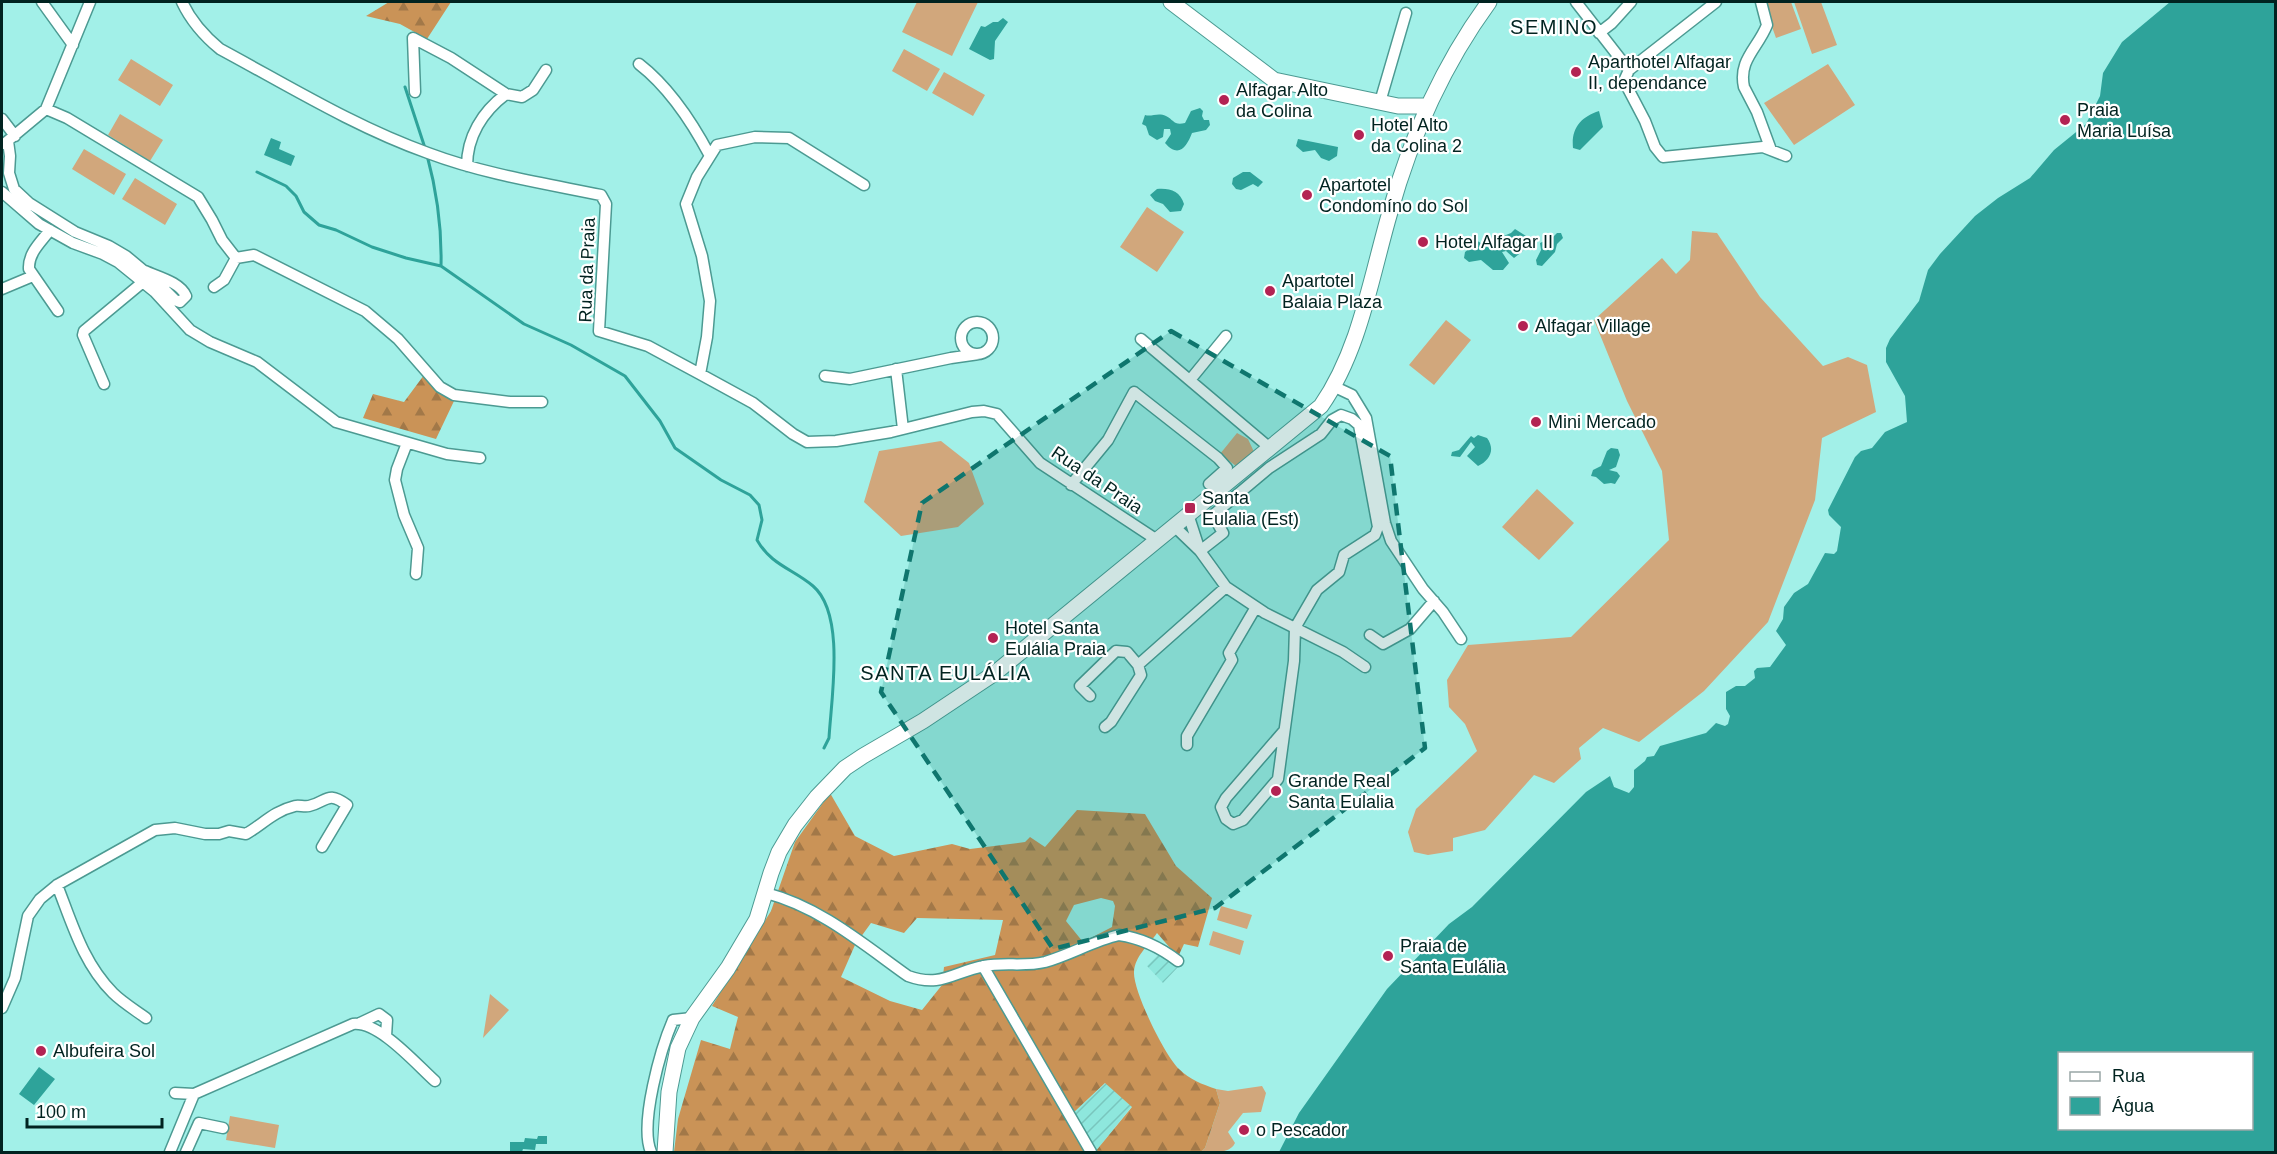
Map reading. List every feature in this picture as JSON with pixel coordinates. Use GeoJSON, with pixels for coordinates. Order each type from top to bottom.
{"type":"FeatureCollection","features":[{"type":"Feature","properties":{"kind":"street"},"geometry":{"type":"LineString","coordinates":[[42,2],[73,45]]}},
{"type":"Feature","properties":{"kind":"street"},"geometry":{"type":"LineString","coordinates":[[8,141],[46,109],[90,2]]}},
{"type":"Feature","properties":{"kind":"street","name":"Rua da Praia"},"geometry":{"type":"LineString","coordinates":[[182,2],[204,37],[219,49],[362,124],[428,153],[490,173],[601,195],[606,204],[599,331],[648,346],[753,403],[793,434],[807,441],[836,441],[903,429],[972,412],[984,411],[997,414],[1040,463],[1156,540]]}},
{"type":"Feature","properties":{"kind":"street"},"geometry":{"type":"LineString","coordinates":[[1171,2],[1274,80],[1398,106],[1428,106]]}},
{"type":"Feature","properties":{"kind":"street"},"geometry":{"type":"LineString","coordinates":[[665,1152],[672,1071],[678,1048],[692,1018],[743,945],[757,919],[779,852],[810,805],[845,768],[923,722],[995,673],[1321,406],[1335,387],[1360,318],[1390,210],[1416,133],[1457,49],[1489,2]]}},
{"type":"Feature","properties":{"kind":"street"},"geometry":{"type":"LineString","coordinates":[[1576,2],[1629,70]]}},
{"type":"Feature","properties":{"kind":"street"},"geometry":{"type":"LineString","coordinates":[[1599,33],[1612,23],[1619,6],[1631,2]]}},
{"type":"Feature","properties":{"kind":"street"},"geometry":{"type":"LineString","coordinates":[[1716,2],[1629,70],[1624,81],[1645,121],[1655,147],[1663,157],[1763,147],[1786,156]]}},
{"type":"Feature","properties":{"kind":"street"},"geometry":{"type":"LineString","coordinates":[[1761,2],[1767,25],[1744,63],[1742,80],[1771,150]]}},
{"type":"Feature","properties":{"kind":"street"},"geometry":{"type":"LineString","coordinates":[[1380,102],[1406,13]]}},
{"type":"Feature","properties":{"kind":"street"},"geometry":{"type":"LineString","coordinates":[[415,92],[413,38],[451,58],[506,94],[522,97],[533,90],[546,70]]}},
{"type":"Feature","properties":{"kind":"street"},"geometry":{"type":"LineString","coordinates":[[639,64],[657,78],[694,125],[710,156]]}},
{"type":"Feature","properties":{"kind":"street"},"geometry":{"type":"LineString","coordinates":[[467,166],[470,141],[488,110],[506,94]]}},
{"type":"Feature","properties":{"kind":"street"},"geometry":{"type":"LineString","coordinates":[[1398,106],[1410,120],[1416,133]]}},
{"type":"Feature","properties":{"kind":"street"},"geometry":{"type":"LineString","coordinates":[[46,109],[67,118],[198,197],[222,240],[236,258]]}},
{"type":"Feature","properties":{"kind":"street"},"geometry":{"type":"LineString","coordinates":[[2,119],[10,156],[9,173],[14,189],[29,203],[75,232],[109,246],[126,256],[189,330],[256,362],[336,422],[447,454],[480,458]]}},
{"type":"Feature","properties":{"kind":"street"},"geometry":{"type":"LineString","coordinates":[[700,374],[707,337],[710,301],[702,256],[686,204],[697,177],[717,145],[755,137],[789,138],[864,185]]}},
{"type":"Feature","properties":{"kind":"street"},"geometry":{"type":"LineString","coordinates":[[2,192],[39,224],[73,243],[103,254],[144,277]]}},
{"type":"Feature","properties":{"kind":"street"},"geometry":{"type":"LineString","coordinates":[[50,230],[28,261],[33,276],[58,310]]}},
{"type":"Feature","properties":{"kind":"street"},"geometry":{"type":"LineString","coordinates":[[236,258],[254,255],[365,311],[398,339],[440,387],[454,395],[510,402],[542,402]]}},
{"type":"Feature","properties":{"kind":"street"},"geometry":{"type":"LineString","coordinates":[[214,287],[224,280],[236,258]]}},
{"type":"Feature","properties":{"kind":"street"},"geometry":{"type":"LineString","coordinates":[[2,290],[33,276]]}},
{"type":"Feature","properties":{"kind":"street"},"geometry":{"type":"LineString","coordinates":[[104,384],[84,331],[144,277]]}},
{"type":"Feature","properties":{"kind":"street"},"geometry":{"type":"LineString","coordinates":[[825,376],[850,379],[979,354],[988,350],[993,340],[992,331],[984,323],[973,322],[965,326],[958,351],[951,358]]}},
{"type":"Feature","properties":{"kind":"street"},"geometry":{"type":"LineString","coordinates":[[1190,380],[1226,336]]}},
{"type":"Feature","properties":{"kind":"street"},"geometry":{"type":"LineString","coordinates":[[1141,339],[1270,448]]}},
{"type":"Feature","properties":{"kind":"street"},"geometry":{"type":"LineString","coordinates":[[961,343],[968,352],[979,354]]}},
{"type":"Feature","properties":{"kind":"street"},"geometry":{"type":"LineString","coordinates":[[896,369],[903,429]]}},
{"type":"Feature","properties":{"kind":"street"},"geometry":{"type":"LineString","coordinates":[[1335,387],[1352,395],[1366,418],[1385,523],[1391,541],[1423,589],[1443,612],[1461,639]]}},
{"type":"Feature","properties":{"kind":"street"},"geometry":{"type":"LineString","coordinates":[[1071,485],[1108,440],[1134,393],[1218,458],[1227,468],[1209,483]]}},
{"type":"Feature","properties":{"kind":"street"},"geometry":{"type":"LineString","coordinates":[[1200,551],[1223,532],[1214,515],[1269,468],[1321,434],[1332,420],[1341,415],[1352,419],[1359,425],[1378,527],[1374,535],[1344,555],[1339,572],[1317,590],[1295,628],[1294,661],[1278,779],[1243,820],[1233,824],[1226,819],[1221,807],[1226,798],[1283,732]]}},
{"type":"Feature","properties":{"kind":"street"},"geometry":{"type":"LineString","coordinates":[[407,443],[395,480],[404,514],[418,548],[416,574]]}},
{"type":"Feature","properties":{"kind":"street"},"geometry":{"type":"LineString","coordinates":[[1188,514],[1200,551]]}},
{"type":"Feature","properties":{"kind":"street"},"geometry":{"type":"LineString","coordinates":[[1174,526],[1200,551],[1226,587],[1260,610],[1342,652],[1365,667]]}},
{"type":"Feature","properties":{"kind":"street"},"geometry":{"type":"LineString","coordinates":[[1138,665],[1226,587]]}},
{"type":"Feature","properties":{"kind":"street"},"geometry":{"type":"LineString","coordinates":[[1370,635],[1383,644],[1410,629],[1434,601]]}},
{"type":"Feature","properties":{"kind":"street"},"geometry":{"type":"LineString","coordinates":[[1260,610],[1294,641]]}},
{"type":"Feature","properties":{"kind":"street"},"geometry":{"type":"LineString","coordinates":[[1186,745],[1187,736],[1232,660],[1229,653],[1260,610]]}},
{"type":"Feature","properties":{"kind":"street"},"geometry":{"type":"LineString","coordinates":[[1294,641],[1308,635]]}},
{"type":"Feature","properties":{"kind":"street"},"geometry":{"type":"LineString","coordinates":[[1090,696],[1080,686],[1116,651],[1127,652],[1138,665],[1141,675],[1111,723],[1105,726]]}},
{"type":"Feature","properties":{"kind":"street"},"geometry":{"type":"LineString","coordinates":[[2,1008],[15,978],[28,916],[40,899],[57,885],[155,830],[175,828],[205,834],[230,831],[246,834],[266,818],[282,811],[296,806],[309,806],[328,797],[338,798],[347,805],[322,847]]}},
{"type":"Feature","properties":{"kind":"street"},"geometry":{"type":"LineString","coordinates":[[57,885],[83,953],[95,971],[113,993],[146,1018]]}},
{"type":"Feature","properties":{"kind":"street"},"geometry":{"type":"LineString","coordinates":[[766,893],[790,899],[818,913],[908,976],[922,981],[944,980],[982,966],[1028,965],[1045,962],[1119,935],[1131,936],[1178,961]]}},
{"type":"Feature","properties":{"kind":"street"},"geometry":{"type":"LineString","coordinates":[[982,966],[1091,1152]]}},
{"type":"Feature","properties":{"kind":"street"},"geometry":{"type":"LineString","coordinates":[[651,1152],[648,1145],[650,1107],[662,1044],[673,1020],[692,1018]]}},
{"type":"Feature","properties":{"kind":"street"},"geometry":{"type":"LineString","coordinates":[[175,1093],[194,1094],[353,1024],[360,1023],[373,1027],[386,1036],[435,1081]]}},
{"type":"Feature","properties":{"kind":"street"},"geometry":{"type":"LineString","coordinates":[[170,1152],[194,1094]]}},
{"type":"Feature","properties":{"kind":"street"},"geometry":{"type":"LineString","coordinates":[[186,1152],[199,1123],[224,1128]]}},
{"type":"Feature","properties":{"kind":"highlighted area"},"geometry":{"type":"Polygon","coordinates":[[[1171,331],[1390,456],[1425,748],[1215,908],[1053,949],[881,692],[922,503],[1171,331]]]}},
{"type":"Feature","properties":{"kind":"shaded area"},"geometry":{"type":"Polygon","coordinates":[[[917,2],[978,2],[952,56],[902,32],[917,2]]]}},
{"type":"Feature","properties":{"kind":"shaded area"},"geometry":{"type":"Polygon","coordinates":[[[1763,2],[1791,2],[1801,29],[1776,38],[1763,2]]]}},
{"type":"Feature","properties":{"kind":"shaded area"},"geometry":{"type":"Polygon","coordinates":[[[1794,2],[1821,2],[1837,45],[1812,54],[1794,2]]]}},
{"type":"Feature","properties":{"kind":"shaded area"},"geometry":{"type":"Polygon","coordinates":[[[904,49],[940,69],[927,91],[892,71],[904,49]]]}},
{"type":"Feature","properties":{"kind":"shaded area"},"geometry":{"type":"Polygon","coordinates":[[[131,59],[173,85],[160,106],[118,80],[131,59]]]}},
{"type":"Feature","properties":{"kind":"shaded area"},"geometry":{"type":"Polygon","coordinates":[[[1828,64],[1855,105],[1794,145],[1764,103],[1828,64]]]}},
{"type":"Feature","properties":{"kind":"shaded area"},"geometry":{"type":"Polygon","coordinates":[[[944,72],[985,95],[973,116],[932,93],[944,72]]]}},
{"type":"Feature","properties":{"kind":"shaded area"},"geometry":{"type":"Polygon","coordinates":[[[120,114],[163,140],[150,161],[108,135],[120,114]]]}},
{"type":"Feature","properties":{"kind":"shaded area"},"geometry":{"type":"Polygon","coordinates":[[[84,149],[126,174],[114,195],[72,169],[84,149]]]}},
{"type":"Feature","properties":{"kind":"shaded area"},"geometry":{"type":"Polygon","coordinates":[[[135,178],[177,204],[165,225],[122,199],[135,178]]]}},
{"type":"Feature","properties":{"kind":"shaded area"},"geometry":{"type":"Polygon","coordinates":[[[1147,207],[1184,232],[1157,272],[1120,247],[1147,207]]]}},
{"type":"Feature","properties":{"kind":"shaded area"},"geometry":{"type":"Polygon","coordinates":[[[1692,231],[1717,233],[1760,297],[1823,366],[1848,357],[1867,365],[1876,412],[1822,438],[1815,500],[1768,622],[1704,691],[1639,742],[1603,728],[1579,748],[1581,759],[1554,783],[1534,775],[1485,830],[1453,838],[1453,851],[1428,855],[1414,852],[1408,832],[1416,809],[1477,751],[1465,724],[1449,707],[1447,680],[1468,645],[1571,637],[1669,540],[1662,471],[1627,401],[1594,320],[1662,258],[1676,274],[1690,260],[1692,231]]]}},
{"type":"Feature","properties":{"kind":"shaded area"},"geometry":{"type":"Polygon","coordinates":[[[1446,320],[1471,340],[1434,385],[1409,365],[1446,320]]]}},
{"type":"Feature","properties":{"kind":"shaded area"},"geometry":{"type":"Polygon","coordinates":[[[1237,433],[1248,439],[1254,452],[1236,466],[1220,454],[1237,433]]]}},
{"type":"Feature","properties":{"kind":"shaded area"},"geometry":{"type":"Polygon","coordinates":[[[941,441],[969,463],[984,504],[958,527],[901,536],[864,502],[879,451],[941,441]]]}},
{"type":"Feature","properties":{"kind":"shaded area"},"geometry":{"type":"Polygon","coordinates":[[[1537,489],[1574,523],[1539,560],[1502,527],[1537,489]]]}},
{"type":"Feature","properties":{"kind":"shaded area"},"geometry":{"type":"Polygon","coordinates":[[[1221,906],[1252,915],[1247,929],[1217,920],[1221,906]]]}},
{"type":"Feature","properties":{"kind":"shaded area"},"geometry":{"type":"Polygon","coordinates":[[[1213,931],[1244,941],[1240,955],[1209,945],[1213,931]]]}},
{"type":"Feature","properties":{"kind":"shaded area"},"geometry":{"type":"Polygon","coordinates":[[[1159,954],[1178,967],[1163,983],[1147,966],[1159,954]]]}},
{"type":"Feature","properties":{"kind":"shaded area"},"geometry":{"type":"Polygon","coordinates":[[[490,994],[509,1010],[483,1038],[490,994]]]}},
{"type":"Feature","properties":{"kind":"shaded area"},"geometry":{"type":"Polygon","coordinates":[[[1106,1083],[1132,1106],[1095,1152],[1072,1114],[1106,1083]]]}},
{"type":"Feature","properties":{"kind":"shaded area"},"geometry":{"type":"Polygon","coordinates":[[[1262,1086],[1266,1093],[1261,1112],[1243,1113],[1228,1132],[1235,1143],[1233,1147],[1221,1152],[1201,1152],[1205,1148],[1220,1103],[1216,1089],[1228,1091],[1262,1086]]]}},
{"type":"Feature","properties":{"kind":"shaded area"},"geometry":{"type":"Polygon","coordinates":[[[230,1116],[279,1125],[275,1148],[226,1140],[230,1116]]]}},
{"type":"Feature","properties":{"kind":"green space"},"geometry":{"type":"Polygon","coordinates":[[[389,2],[451,2],[427,39],[400,24],[366,16],[389,2]]]}},
{"type":"Feature","properties":{"kind":"green space"},"geometry":{"type":"Polygon","coordinates":[[[424,375],[454,401],[436,439],[363,418],[373,394],[404,402],[424,375]]]}},
{"type":"Feature","properties":{"kind":"green space"},"geometry":{"type":"Polygon","coordinates":[[[830,793],[855,836],[894,856],[952,844],[970,849],[1025,842],[1030,837],[1045,847],[1077,810],[1145,814],[1176,866],[1212,898],[1198,947],[1184,944],[1178,957],[1157,933],[1139,956],[1134,972],[1144,1008],[1158,1038],[1173,1062],[1192,1079],[1216,1089],[1220,1103],[1205,1148],[1201,1152],[1095,1152],[674,1152],[678,1119],[701,1040],[730,1049],[738,1017],[712,1006],[771,911],[795,842],[830,793]],[[1101,898],[1074,905],[1066,921],[1083,942],[1112,927],[1115,906],[1113,901],[1101,898]],[[917,918],[904,933],[871,923],[855,945],[841,977],[890,1001],[922,1010],[942,985],[944,967],[995,955],[1003,920],[917,918]],[[1105,1083],[1072,1114],[1095,1152],[1132,1107],[1105,1083]]]}},
{"type":"Feature","properties":{"kind":"water"},"geometry":{"type":"Polygon","coordinates":[[[2170,2],[2275,2],[2275,1152],[1279,1152],[1299,1113],[1387,989],[1449,924],[1472,907],[1586,792],[1610,776],[1614,787],[1629,793],[1634,787],[1634,770],[1647,757],[1654,756],[1660,746],[1706,733],[1716,723],[1725,726],[1728,724],[1730,716],[1726,709],[1726,692],[1736,686],[1745,686],[1755,678],[1754,671],[1757,668],[1770,667],[1786,645],[1776,631],[1783,619],[1784,607],[1794,593],[1808,584],[1825,553],[1834,554],[1837,551],[1841,527],[1829,515],[1828,510],[1855,457],[1861,451],[1872,448],[1885,432],[1907,422],[1905,396],[1886,362],[1886,348],[1890,339],[1919,301],[1928,270],[1975,216],[2030,178],[2054,150],[2086,124],[2100,96],[2103,73],[2122,42],[2170,2]]]}},
{"type":"Feature","properties":{"kind":"water"},"geometry":{"type":"Polygon","coordinates":[[[1003,18],[1008,22],[995,41],[994,59],[990,60],[969,49],[981,26],[985,27],[1003,18]]]}},
{"type":"Feature","properties":{"kind":"water"},"geometry":{"type":"Polygon","coordinates":[[[1200,108],[1203,111],[1204,120],[1209,120],[1210,125],[1206,130],[1192,133],[1182,149],[1174,150],[1165,143],[1171,134],[1170,129],[1164,129],[1163,137],[1157,140],[1149,135],[1146,126],[1142,124],[1145,115],[1158,114],[1176,123],[1185,123],[1191,111],[1200,108]]]}},
{"type":"Feature","properties":{"kind":"water"},"geometry":{"type":"Polygon","coordinates":[[[1599,111],[1603,127],[1580,150],[1573,148],[1574,135],[1579,124],[1587,116],[1599,111]]]}},
{"type":"Feature","properties":{"kind":"water"},"geometry":{"type":"Polygon","coordinates":[[[271,138],[281,142],[279,149],[295,156],[291,166],[264,155],[271,138]]]}},
{"type":"Feature","properties":{"kind":"water"},"geometry":{"type":"Polygon","coordinates":[[[1298,139],[1338,147],[1337,156],[1329,161],[1321,158],[1315,150],[1303,152],[1296,146],[1298,139]]]}},
{"type":"Feature","properties":{"kind":"water"},"geometry":{"type":"Polygon","coordinates":[[[1243,172],[1250,172],[1263,182],[1258,187],[1253,184],[1241,190],[1236,189],[1232,184],[1233,178],[1243,172]]]}},
{"type":"Feature","properties":{"kind":"water"},"geometry":{"type":"Polygon","coordinates":[[[1157,189],[1177,193],[1184,204],[1181,211],[1170,212],[1163,204],[1155,201],[1150,195],[1157,189]]]}},
{"type":"Feature","properties":{"kind":"water"},"geometry":{"type":"Polygon","coordinates":[[[1515,229],[1526,236],[1523,251],[1514,258],[1506,251],[1502,252],[1509,263],[1503,270],[1493,270],[1481,260],[1469,262],[1464,258],[1465,252],[1469,249],[1468,241],[1475,240],[1492,248],[1498,244],[1501,237],[1515,229]]]}},
{"type":"Feature","properties":{"kind":"water"},"geometry":{"type":"Polygon","coordinates":[[[1561,233],[1563,238],[1557,244],[1555,252],[1542,266],[1537,265],[1536,260],[1541,250],[1540,243],[1561,233]]]}},
{"type":"Feature","properties":{"kind":"water"},"geometry":{"type":"Polygon","coordinates":[[[1478,435],[1487,438],[1491,447],[1490,455],[1482,464],[1478,466],[1467,456],[1475,447],[1471,442],[1460,457],[1451,456],[1452,452],[1459,450],[1471,436],[1474,438],[1478,435]]]}},
{"type":"Feature","properties":{"kind":"water"},"geometry":{"type":"Polygon","coordinates":[[[1611,448],[1618,449],[1620,455],[1616,467],[1609,470],[1617,472],[1620,476],[1615,484],[1604,484],[1591,476],[1593,470],[1601,466],[1607,451],[1611,448]]]}},
{"type":"Feature","properties":{"kind":"water"},"geometry":{"type":"Polygon","coordinates":[[[39,1067],[55,1079],[34,1105],[19,1094],[39,1067]]]}},
{"type":"Feature","properties":{"kind":"water"},"geometry":{"type":"Polygon","coordinates":[[[538,1136],[547,1136],[547,1144],[536,1144],[535,1150],[523,1149],[522,1152],[510,1152],[510,1142],[524,1142],[525,1138],[537,1139],[538,1136]]]}},
{"type":"Feature","properties":{"kind":"waterway"},"geometry":{"type":"LineString","coordinates":[[405,87],[425,148]]}},
{"type":"Feature","properties":{"kind":"waterway"},"geometry":{"type":"LineString","coordinates":[[427,155],[438,210],[441,266],[524,324],[571,345],[625,376],[660,421],[675,448],[721,480],[750,495],[759,505],[762,520],[757,540],[769,555],[813,586],[823,599],[830,616],[834,658],[829,738],[824,748]]}},
{"type":"Feature","properties":{"kind":"waterway"},"geometry":{"type":"LineString","coordinates":[[257,172],[286,186],[296,196],[304,212],[319,225],[336,230],[372,247],[441,266]]}},
{"type":"Feature","properties":{"kind":"place","name":"Aparthotel Alfagar II, dependance"},"geometry":{"type":"Point","coordinates":[1576,72]}},
{"type":"Feature","properties":{"kind":"place","name":"Alfagar Alto da Colina"},"geometry":{"type":"Point","coordinates":[1224,100]}},
{"type":"Feature","properties":{"kind":"place","name":"Praia Maria Luísa"},"geometry":{"type":"Point","coordinates":[2065,120]}},
{"type":"Feature","properties":{"kind":"place","name":"Hotel Alto da Colina 2"},"geometry":{"type":"Point","coordinates":[1359,135]}},
{"type":"Feature","properties":{"kind":"place","name":"Apartotel Condomíno do Sol"},"geometry":{"type":"Point","coordinates":[1307,195]}},
{"type":"Feature","properties":{"kind":"place","name":"Hotel Alfagar II"},"geometry":{"type":"Point","coordinates":[1423,242]}},
{"type":"Feature","properties":{"kind":"place","name":"Apartotel Balaia Plaza"},"geometry":{"type":"Point","coordinates":[1270,291]}},
{"type":"Feature","properties":{"kind":"place","name":"Alfagar Village"},"geometry":{"type":"Point","coordinates":[1523,326]}},
{"type":"Feature","properties":{"kind":"place","name":"Mini Mercado"},"geometry":{"type":"Point","coordinates":[1536,422]}},
{"type":"Feature","properties":{"kind":"place","name":"Santa Eulalia (Est)"},"geometry":{"type":"Point","coordinates":[1190,508]}},
{"type":"Feature","properties":{"kind":"place","name":"Hotel Santa Eulália Praia"},"geometry":{"type":"Point","coordinates":[993,638]}},
{"type":"Feature","properties":{"kind":"place","name":"Grande Real Santa Eulalia"},"geometry":{"type":"Point","coordinates":[1276,791]}},
{"type":"Feature","properties":{"kind":"place","name":"Praia de Santa Eulália"},"geometry":{"type":"Point","coordinates":[1388,956]}},
{"type":"Feature","properties":{"kind":"place","name":"Albufeira Sol"},"geometry":{"type":"Point","coordinates":[41,1051]}},
{"type":"Feature","properties":{"kind":"place","name":"o Pescador"},"geometry":{"type":"Point","coordinates":[1244,1130]}},
{"type":"Feature","properties":{"kind":"district","name":"SEMINO"},"geometry":{"type":"Point","coordinates":[1554,27]}},
{"type":"Feature","properties":{"kind":"district","name":"SANTA EULÁLIA"},"geometry":{"type":"Point","coordinates":[946,673]}}]}
